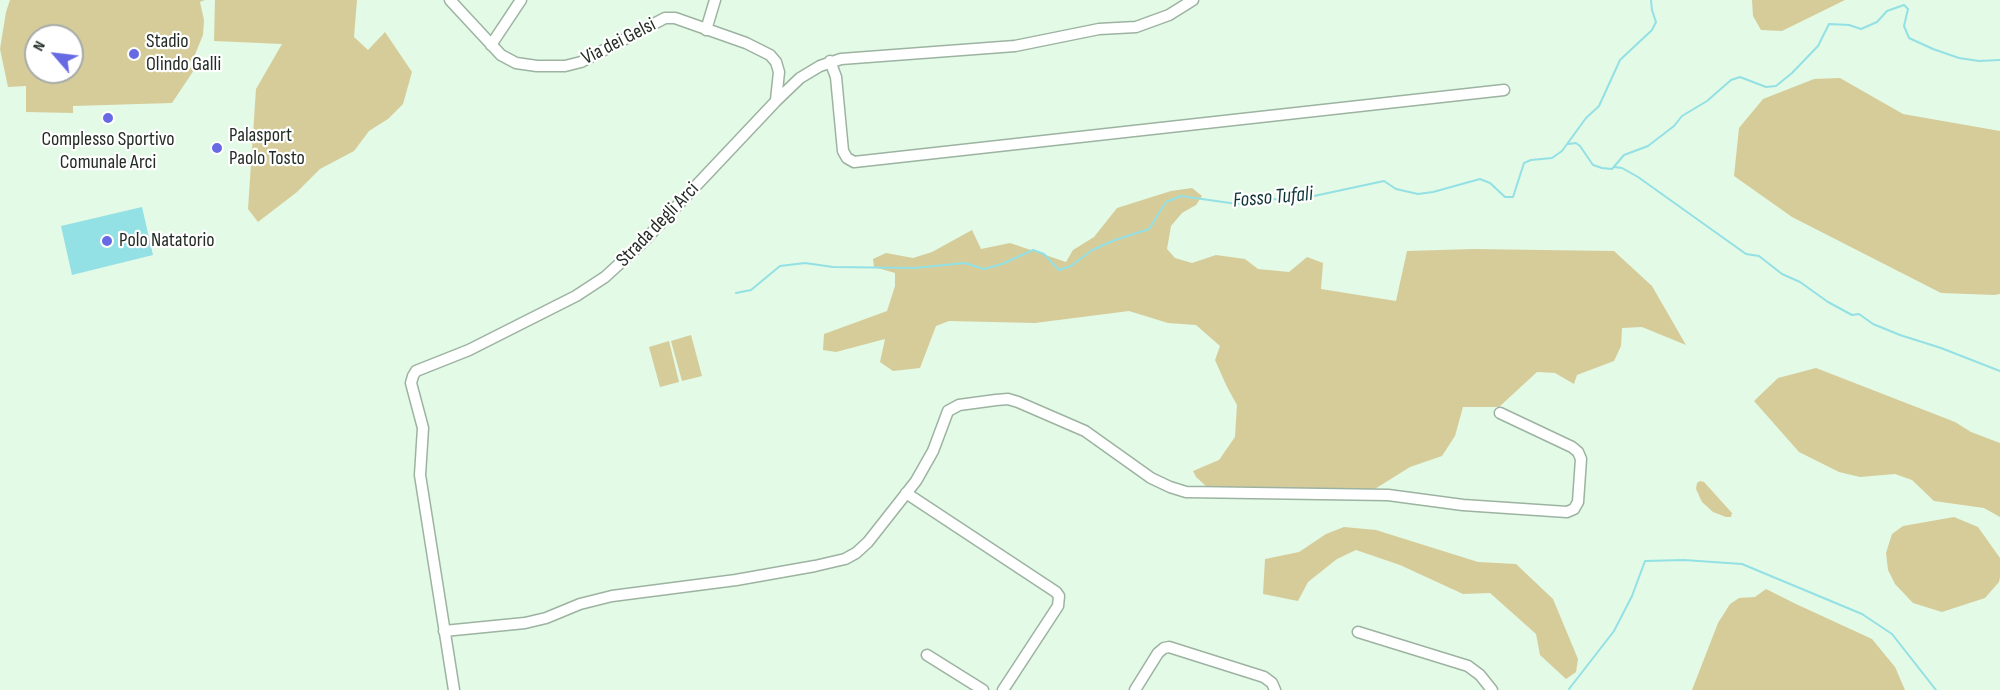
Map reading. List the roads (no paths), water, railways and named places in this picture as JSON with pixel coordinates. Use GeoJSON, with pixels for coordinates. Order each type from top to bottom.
{"type":"FeatureCollection","features":[{"type":"Feature","properties":{"kind":"street","name":"Via dei Gelsi"},"geometry":{"type":"LineString","coordinates":[[450,0],[504,58],[516,63],[537,66],[574,65],[667,17],[675,18],[754,46],[773,57],[779,72],[776,101]]}},
{"type":"Feature","properties":{"kind":"street"},"geometry":{"type":"LineString","coordinates":[[491,45],[521,0]]}},
{"type":"Feature","properties":{"kind":"street"},"geometry":{"type":"LineString","coordinates":[[706,30],[715,0]]}},
{"type":"Feature","properties":{"kind":"street","name":"Strada degli Arci"},"geometry":{"type":"LineString","coordinates":[[454,690],[420,472],[423,428],[412,389],[412,376],[418,370],[470,350],[569,299],[605,277],[642,243],[776,101],[806,73],[830,61],[1015,46],[1099,29],[1136,27],[1169,15],[1193,0]]}},
{"type":"Feature","properties":{"kind":"street"},"geometry":{"type":"LineString","coordinates":[[830,61],[836,77],[843,151],[847,158],[854,162],[1504,90]]}},
{"type":"Feature","properties":{"kind":"street"},"geometry":{"type":"LineString","coordinates":[[444,631],[525,623],[546,618],[580,604],[612,596],[736,580],[839,561],[852,556],[863,547],[927,463],[936,445],[944,417],[950,409],[959,405],[1006,399],[1085,430],[1151,478],[1186,492],[1388,495],[1463,505],[1567,512],[1574,509],[1578,502],[1581,459],[1578,452],[1500,413]]}},
{"type":"Feature","properties":{"kind":"street"},"geometry":{"type":"LineString","coordinates":[[906,493],[1059,596],[1058,606],[1003,690]]}},
{"type":"Feature","properties":{"kind":"street"},"geometry":{"type":"LineString","coordinates":[[1358,632],[1468,666],[1480,675],[1492,690]]}},
{"type":"Feature","properties":{"kind":"street"},"geometry":{"type":"LineString","coordinates":[[1135,690],[1158,653],[1169,647],[1264,676],[1272,683],[1275,690]]}},
{"type":"Feature","properties":{"kind":"street"},"geometry":{"type":"LineString","coordinates":[[927,655],[983,690]]}},
{"type":"Feature","properties":{"kind":"water","name":"Polo Natatorio"},"geometry":{"type":"Polygon","coordinates":[[[142,207],[153,255],[72,275],[61,226],[142,207]]]}},
{"type":"Feature","properties":{"kind":"waterway","name":"Fosso Tufali"},"geometry":{"type":"LineString","coordinates":[[736,293],[751,290],[780,266],[805,263],[833,267],[914,268],[965,263],[984,269],[1002,264],[1033,250],[1044,254],[1059,270],[1071,266],[1092,250],[1149,229],[1166,202],[1181,196],[1237,204],[1314,196],[1384,181],[1396,189],[1418,194],[1480,179],[1490,183],[1505,197],[1513,197],[1524,163],[1552,158],[1562,151],[1586,118],[1599,106],[1620,60],[1652,30],[1656,22],[1651,0]]}},
{"type":"Feature","properties":{"kind":"waterway"},"geometry":{"type":"LineString","coordinates":[[1568,144],[1576,143],[1580,146],[1593,165],[1612,169],[1624,155],[1648,146],[1674,126],[1682,116],[1707,101],[1731,80],[1740,77],[1766,87],[1776,86],[1818,46],[1829,24],[1849,25],[1861,29],[1877,22],[1887,11],[1904,5],[1908,9],[1904,26],[1909,38],[1959,58],[1979,61],[2000,60]]}},
{"type":"Feature","properties":{"kind":"waterway"},"geometry":{"type":"LineString","coordinates":[[1614,167],[1622,168],[1638,177],[1746,254],[1759,256],[1782,274],[1800,282],[1828,302],[1852,315],[1859,314],[1873,324],[1900,335],[2000,371]]}},
{"type":"Feature","properties":{"kind":"waterway"},"geometry":{"type":"LineString","coordinates":[[1569,689],[1614,631],[1632,596],[1645,561],[1684,560],[1742,564],[1862,614],[1892,634],[1936,690]]}},
{"type":"Feature","properties":{"kind":"place","name":"Stadio Olindo Galli"},"geometry":{"type":"Point","coordinates":[134,54]}},
{"type":"Feature","properties":{"kind":"place","name":"Complesso Sportivo Comunale Arci"},"geometry":{"type":"Point","coordinates":[108,118]}},
{"type":"Feature","properties":{"kind":"place","name":"Palasport Paolo Tosto"},"geometry":{"type":"Point","coordinates":[217,148]}},
{"type":"Feature","properties":{"kind":"place","name":"Polo Natatorio"},"geometry":{"type":"Point","coordinates":[107,241]}}]}
